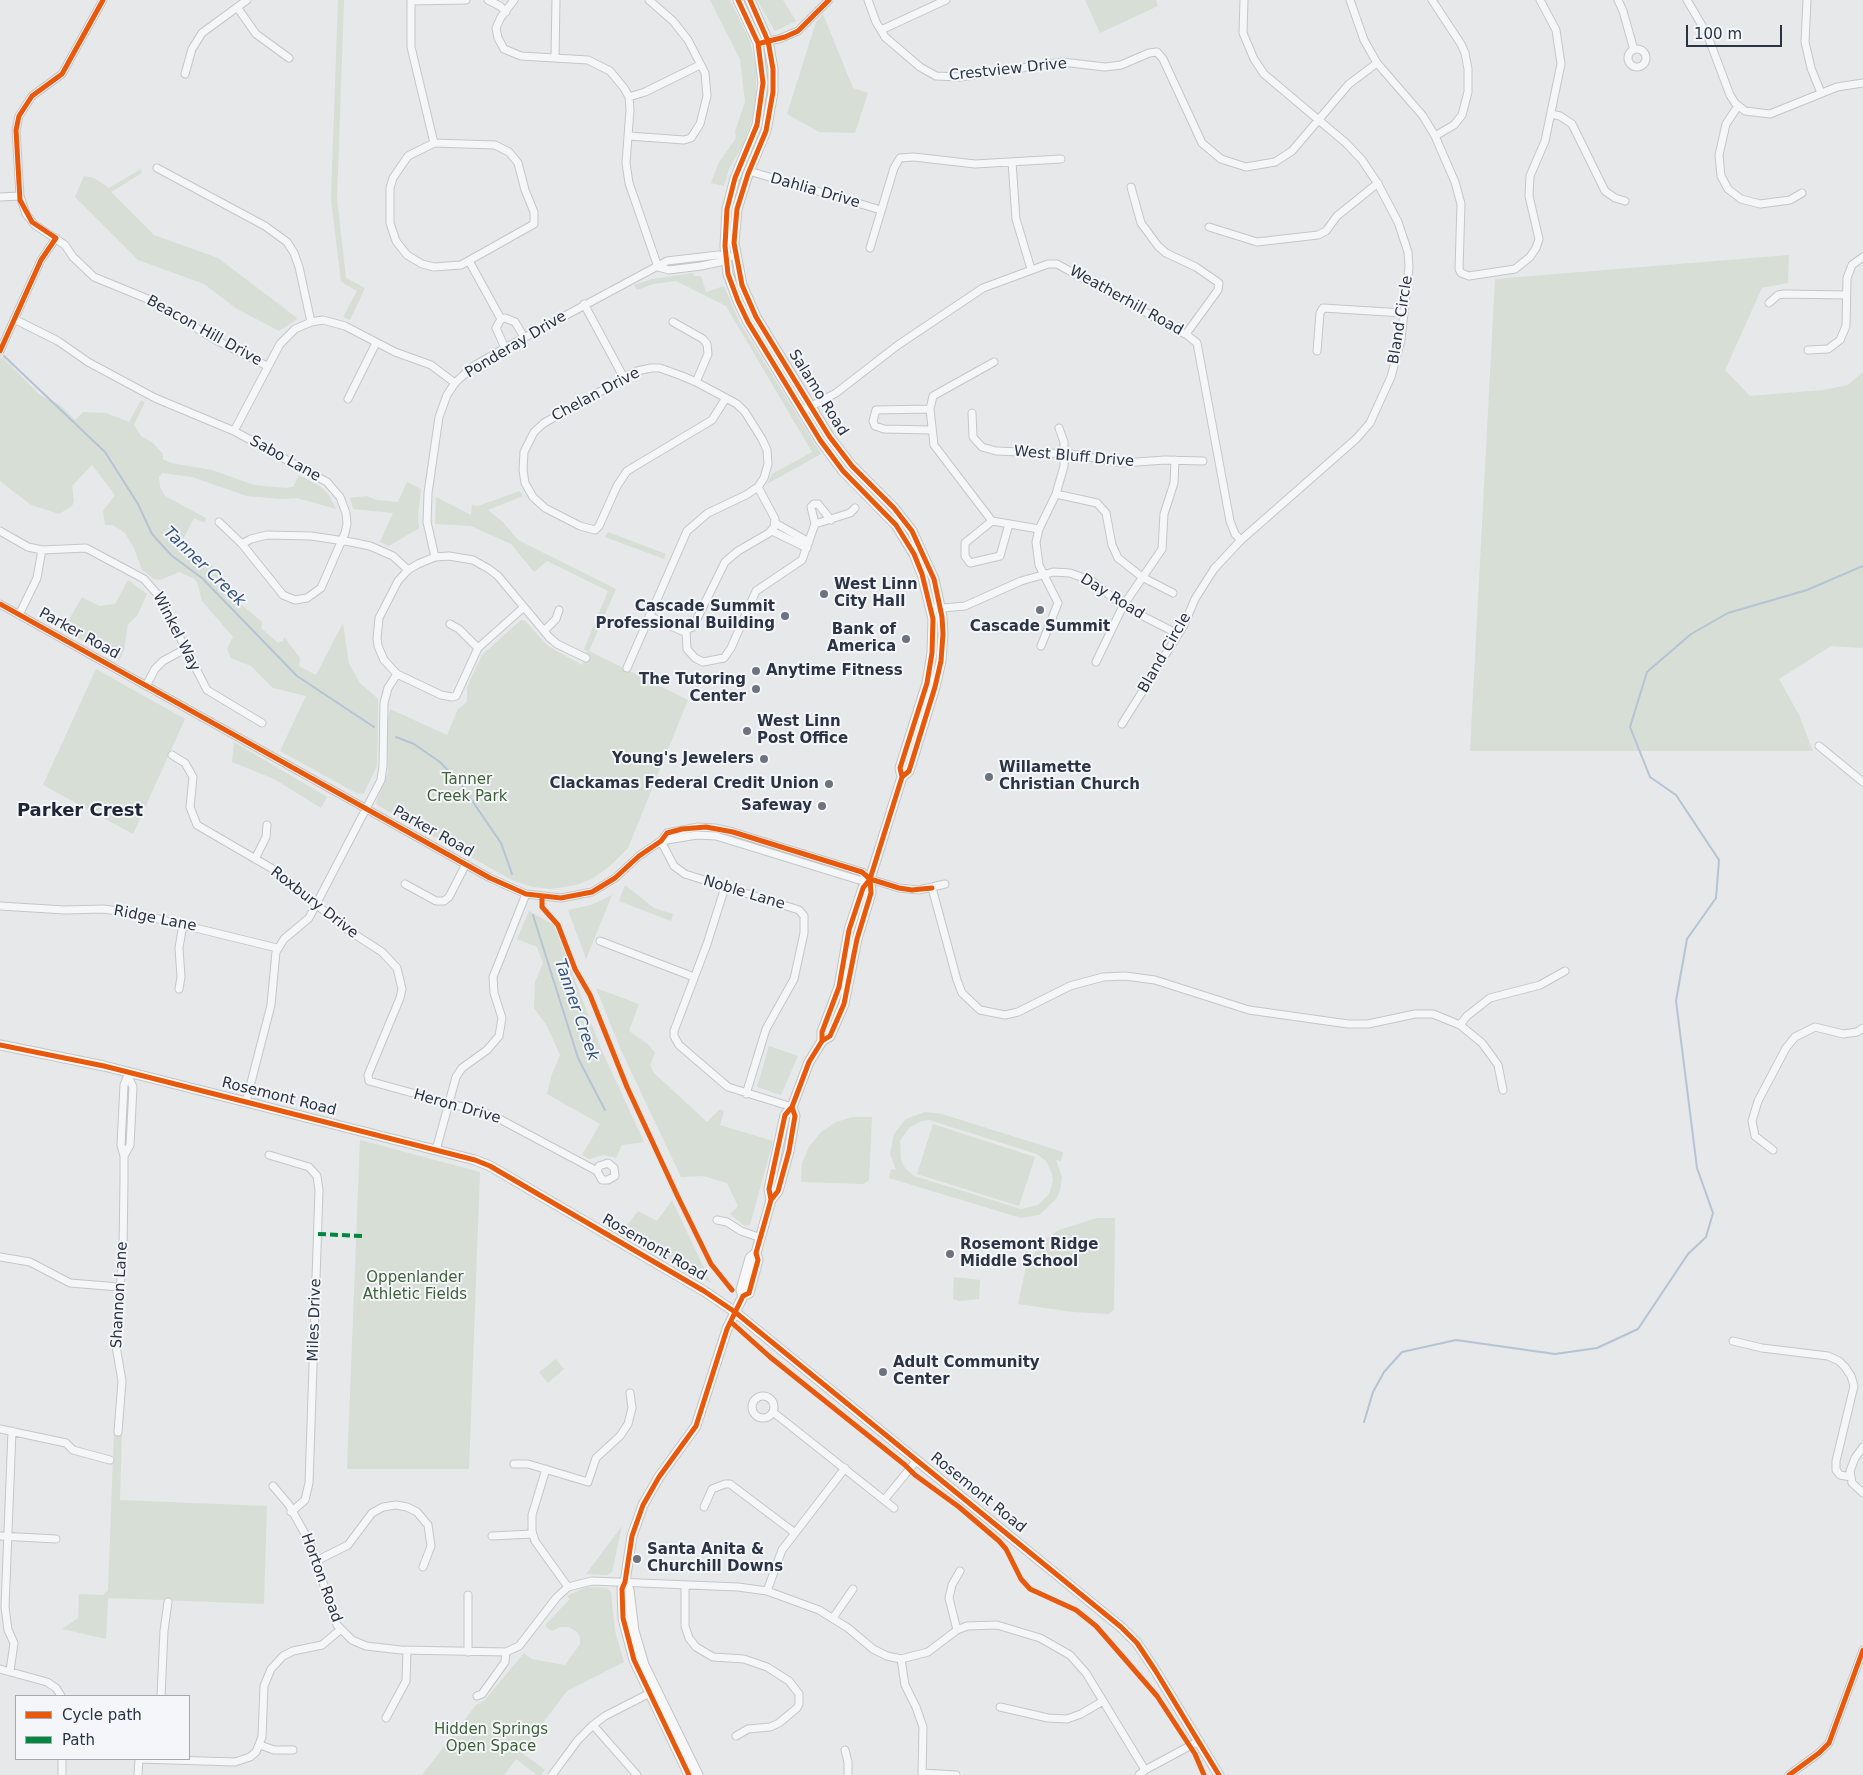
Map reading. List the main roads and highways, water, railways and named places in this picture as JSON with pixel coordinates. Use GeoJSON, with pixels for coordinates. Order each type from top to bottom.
{"type":"FeatureCollection","features":[{"type":"Feature","properties":{"kind":"main road","name":"Salamo Road"},"geometry":{"type":"LineString","coordinates":[[738,0],[758,43],[763,74],[761,110],[756,131],[728,200],[725,227],[726,257],[730,281],[741,309],[807,409]]}},
{"type":"Feature","properties":{"kind":"main road","name":"Salamo Road"},"geometry":{"type":"LineString","coordinates":[[689,1775],[648,1694],[627,1638],[622,1589],[625,1582],[632,1536],[643,1505],[659,1477],[696,1426],[724,1338],[742,1296],[749,1293],[758,1260],[756,1253],[771,1200],[769,1189],[785,1115],[792,1107],[805,1070],[822,1041],[830,1036],[844,1004],[857,940],[871,893],[870,879],[902,777],[900,768],[924,692],[931,662],[935,609],[920,567],[904,536],[888,516],[834,460],[749,303],[742,285],[734,235],[737,208],[749,171],[763,141],[773,102],[773,69],[768,41],[750,0]]}},
{"type":"Feature","properties":{"kind":"main road","name":"Rosemont Road"},"geometry":{"type":"LineString","coordinates":[[0,1045],[246,1102],[475,1160],[490,1166],[704,1291],[735,1312],[1121,1627],[1155,1670],[1219,1775]]}},
{"type":"Feature","properties":{"kind":"main road"},"geometry":{"type":"LineString","coordinates":[[625,1582],[629,1590],[633,1625],[642,1659],[698,1775]]}},
{"type":"Feature","properties":{"kind":"waterway","name":"Tanner Creek"},"geometry":{"type":"LineString","coordinates":[[4,356],[105,452],[138,504],[152,534],[171,555],[202,578],[297,676],[374,727]]}},
{"type":"Feature","properties":{"kind":"waterway"},"geometry":{"type":"LineString","coordinates":[[1364,1422],[1373,1392],[1384,1372],[1402,1352],[1456,1340],[1555,1354],[1597,1348],[1638,1329],[1688,1254],[1706,1237],[1713,1213],[1697,1168],[1676,1001],[1687,939],[1716,898],[1719,860],[1676,795],[1650,777],[1630,727],[1647,672],[1691,634],[1728,613],[1807,590],[1863,566]]}},
{"type":"Feature","properties":{"kind":"waterway","name":"Tanner Creek"},"geometry":{"type":"LineString","coordinates":[[396,737],[414,744],[440,762],[460,783],[501,843],[512,874]]}},
{"type":"Feature","properties":{"kind":"waterway","name":"Tanner Creek"},"geometry":{"type":"LineString","coordinates":[[533,915],[578,1058],[605,1110]]}},
{"type":"Feature","properties":{"kind":"place","name":"West Linn City Hall"},"geometry":{"type":"Point","coordinates":[824,594]}},
{"type":"Feature","properties":{"kind":"place","name":"Cascade Summit"},"geometry":{"type":"Point","coordinates":[1040,610]}},
{"type":"Feature","properties":{"kind":"place","name":"Cascade Summit Professional Building"},"geometry":{"type":"Point","coordinates":[785,616]}},
{"type":"Feature","properties":{"kind":"place","name":"Bank of America"},"geometry":{"type":"Point","coordinates":[906,639]}},
{"type":"Feature","properties":{"kind":"place","name":"Anytime Fitness"},"geometry":{"type":"Point","coordinates":[756,671]}},
{"type":"Feature","properties":{"kind":"place","name":"The Tutoring Center"},"geometry":{"type":"Point","coordinates":[756,689]}},
{"type":"Feature","properties":{"kind":"place","name":"West Linn Post Office"},"geometry":{"type":"Point","coordinates":[747,731]}},
{"type":"Feature","properties":{"kind":"place","name":"Young's Jewelers"},"geometry":{"type":"Point","coordinates":[764,759]}},
{"type":"Feature","properties":{"kind":"place","name":"Willamette Christian Church"},"geometry":{"type":"Point","coordinates":[989,777]}},
{"type":"Feature","properties":{"kind":"place","name":"Clackamas Federal Credit Union"},"geometry":{"type":"Point","coordinates":[829,784]}},
{"type":"Feature","properties":{"kind":"place","name":"Safeway"},"geometry":{"type":"Point","coordinates":[822,806]}},
{"type":"Feature","properties":{"kind":"place","name":"Rosemont Ridge Middle School"},"geometry":{"type":"Point","coordinates":[950,1254]}},
{"type":"Feature","properties":{"kind":"place","name":"Adult Community Center"},"geometry":{"type":"Point","coordinates":[883,1372]}},
{"type":"Feature","properties":{"kind":"place","name":"Santa Anita & Churchill Downs"},"geometry":{"type":"Point","coordinates":[637,1559]}},
{"type":"Feature","properties":{"kind":"district","name":"Parker Crest"},"geometry":{"type":"Point","coordinates":[80,811]}},
{"type":"Feature","properties":{"kind":"park label","name":"Tanner Creek Park"},"geometry":{"type":"Point","coordinates":[467,788]}},
{"type":"Feature","properties":{"kind":"park label","name":"Oppenlander Athletic Fields"},"geometry":{"type":"Point","coordinates":[415,1286]}},
{"type":"Feature","properties":{"kind":"park label","name":"Hidden Springs Open Space"},"geometry":{"type":"Point","coordinates":[491,1738]}}]}
